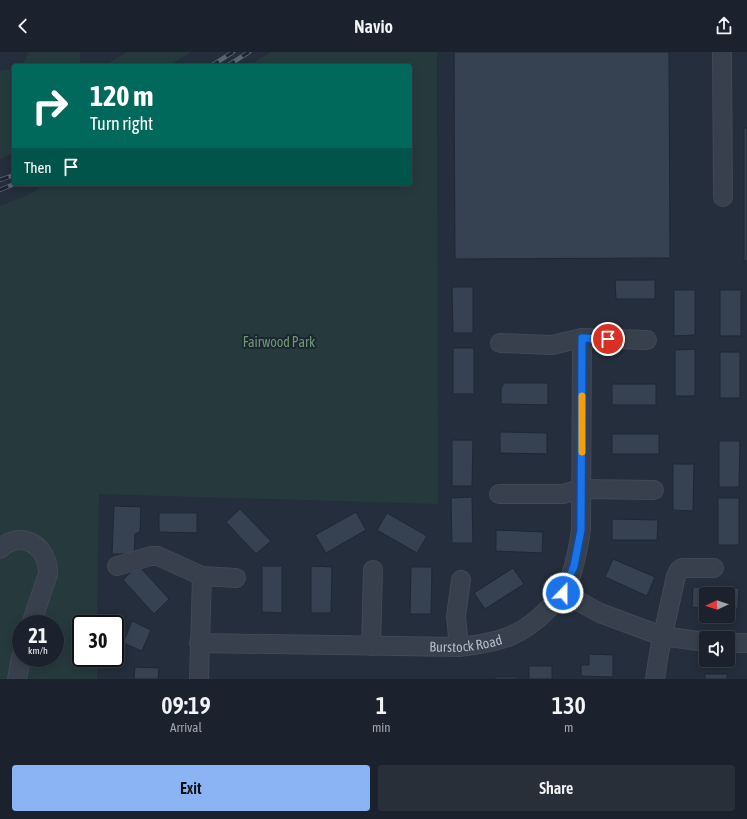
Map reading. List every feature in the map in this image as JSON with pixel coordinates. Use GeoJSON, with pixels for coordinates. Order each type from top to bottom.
{"type":"FeatureCollection","features":[{"type":"Feature","properties":{"kind":"street"},"geometry":{"type":"LineString","coordinates":[[722,52],[722,197]]}},
{"type":"Feature","properties":{"kind":"street"},"geometry":{"type":"LineString","coordinates":[[582,338],[581,530],[574,566],[563,593],[600,613],[662,636],[699,641]]}},
{"type":"Feature","properties":{"kind":"street"},"geometry":{"type":"LineString","coordinates":[[500,343],[552,345],[582,338],[647,340]]}},
{"type":"Feature","properties":{"kind":"street"},"geometry":{"type":"LineString","coordinates":[[499,494],[563,494],[581,489],[654,490]]}},
{"type":"Feature","properties":{"kind":"street"},"geometry":{"type":"LineString","coordinates":[[0,549],[4,544],[20,539],[32,543],[41,550],[46,560],[48,574],[34,615]]}},
{"type":"Feature","properties":{"kind":"street"},"geometry":{"type":"LineString","coordinates":[[117,566],[151,556],[158,556],[202,576],[236,578]]}},
{"type":"Feature","properties":{"kind":"street"},"geometry":{"type":"LineString","coordinates":[[655,679],[673,584],[679,570],[689,568],[714,568]]}},
{"type":"Feature","properties":{"kind":"street"},"geometry":{"type":"LineString","coordinates":[[371,646],[374,570]]}},
{"type":"Feature","properties":{"kind":"street"},"geometry":{"type":"LineString","coordinates":[[199,679],[202,576]]}},
{"type":"Feature","properties":{"kind":"street"},"geometry":{"type":"LineString","coordinates":[[459,647],[456,616],[461,580]]}},
{"type":"Feature","properties":{"kind":"street","name":"Burstock Road"},"geometry":{"type":"LineString","coordinates":[[199,643],[459,647],[484,644],[502,640],[520,632],[534,623],[563,593]]}},
{"type":"Feature","properties":{"kind":"street"},"geometry":{"type":"LineString","coordinates":[[735,643],[747,643]]}},
{"type":"Feature","properties":{"kind":"street"},"geometry":{"type":"LineString","coordinates":[[17,679],[19,667]]}},
{"type":"Feature","properties":{"kind":"green space"},"geometry":{"type":"Polygon","coordinates":[[[29,52],[80,52],[80,64],[23,64],[29,52]]]}},
{"type":"Feature","properties":{"kind":"green space"},"geometry":{"type":"Polygon","coordinates":[[[127,52],[191,52],[171,64],[107,64],[127,52]]]}},
{"type":"Feature","properties":{"kind":"green space","name":"Fairwood Park"},"geometry":{"type":"Polygon","coordinates":[[[271,52],[437,52],[438,504],[99,494],[97,615],[72,615],[72,667],[97,667],[97,679],[0,679],[0,206],[25,196],[44,186],[412,186],[412,64],[252,64],[271,52]]]}},
{"type":"Feature","properties":{"kind":"green space"},"geometry":{"type":"Polygon","coordinates":[[[12,68],[12,153],[0,159],[0,71],[12,68]]]}},
{"type":"Feature","properties":{"kind":"building"},"geometry":{"type":"Polygon","coordinates":[[[454,52],[669,52],[670,258],[455,259],[454,52]]]}},
{"type":"Feature","properties":{"kind":"building"},"geometry":{"type":"Polygon","coordinates":[[[744,128],[747,128],[747,261],[744,261],[744,128]]]}},
{"type":"Feature","properties":{"kind":"building"},"geometry":{"type":"Polygon","coordinates":[[[615,280],[655,280],[655,299],[616,299],[615,280]]]}},
{"type":"Feature","properties":{"kind":"building"},"geometry":{"type":"Polygon","coordinates":[[[452,287],[473,287],[473,333],[453,333],[452,287]]]}},
{"type":"Feature","properties":{"kind":"building"},"geometry":{"type":"Polygon","coordinates":[[[674,290],[695,290],[695,335],[674,336],[674,290]]]}},
{"type":"Feature","properties":{"kind":"building"},"geometry":{"type":"Polygon","coordinates":[[[720,290],[741,290],[741,336],[720,336],[720,290]]]}},
{"type":"Feature","properties":{"kind":"building"},"geometry":{"type":"Polygon","coordinates":[[[453,348],[474,348],[474,394],[453,394],[453,348]]]}},
{"type":"Feature","properties":{"kind":"building"},"geometry":{"type":"Polygon","coordinates":[[[695,349],[695,396],[675,396],[675,350],[695,349]]]}},
{"type":"Feature","properties":{"kind":"building"},"geometry":{"type":"Polygon","coordinates":[[[720,352],[740,352],[740,398],[720,398],[720,352]]]}},
{"type":"Feature","properties":{"kind":"building"},"geometry":{"type":"Polygon","coordinates":[[[503,383],[548,383],[548,405],[501,404],[501,387],[503,386],[503,383]]]}},
{"type":"Feature","properties":{"kind":"building"},"geometry":{"type":"Polygon","coordinates":[[[612,384],[656,384],[656,405],[612,405],[612,384]]]}},
{"type":"Feature","properties":{"kind":"building"},"geometry":{"type":"Polygon","coordinates":[[[500,432],[547,433],[547,454],[500,453],[500,432]]]}},
{"type":"Feature","properties":{"kind":"building"},"geometry":{"type":"Polygon","coordinates":[[[612,434],[659,434],[659,454],[612,454],[612,434]]]}},
{"type":"Feature","properties":{"kind":"building"},"geometry":{"type":"Polygon","coordinates":[[[452,440],[473,440],[472,486],[452,486],[452,440]]]}},
{"type":"Feature","properties":{"kind":"building"},"geometry":{"type":"Polygon","coordinates":[[[719,441],[740,441],[739,487],[719,487],[719,441]]]}},
{"type":"Feature","properties":{"kind":"building"},"geometry":{"type":"Polygon","coordinates":[[[673,464],[694,464],[693,511],[673,510],[673,464]]]}},
{"type":"Feature","properties":{"kind":"building"},"geometry":{"type":"Polygon","coordinates":[[[472,497],[473,543],[452,543],[451,498],[472,497]]]}},
{"type":"Feature","properties":{"kind":"building"},"geometry":{"type":"Polygon","coordinates":[[[718,498],[739,498],[739,545],[718,545],[718,498]]]}},
{"type":"Feature","properties":{"kind":"building"},"geometry":{"type":"Polygon","coordinates":[[[114,506],[141,507],[140,532],[135,534],[134,554],[112,554],[114,506]]]}},
{"type":"Feature","properties":{"kind":"building"},"geometry":{"type":"Polygon","coordinates":[[[240,509],[271,541],[256,554],[226,522],[240,509]]]}},
{"type":"Feature","properties":{"kind":"building"},"geometry":{"type":"Polygon","coordinates":[[[356,512],[366,530],[326,553],[315,535],[356,512]]]}},
{"type":"Feature","properties":{"kind":"building"},"geometry":{"type":"Polygon","coordinates":[[[159,513],[197,513],[197,533],[159,532],[159,513]]]}},
{"type":"Feature","properties":{"kind":"building"},"geometry":{"type":"Polygon","coordinates":[[[387,513],[427,536],[417,553],[377,530],[387,513]]]}},
{"type":"Feature","properties":{"kind":"building"},"geometry":{"type":"Polygon","coordinates":[[[612,519],[658,520],[657,540],[612,540],[612,519]]]}},
{"type":"Feature","properties":{"kind":"building"},"geometry":{"type":"Polygon","coordinates":[[[496,530],[543,532],[542,553],[496,551],[496,530]]]}},
{"type":"Feature","properties":{"kind":"building"},"geometry":{"type":"Polygon","coordinates":[[[613,559],[655,577],[647,596],[605,577],[613,559]]]}},
{"type":"Feature","properties":{"kind":"building"},"geometry":{"type":"Polygon","coordinates":[[[138,565],[169,599],[154,614],[123,580],[138,565]]]}},
{"type":"Feature","properties":{"kind":"building"},"geometry":{"type":"Polygon","coordinates":[[[262,566],[282,566],[282,613],[262,612],[262,566]]]}},
{"type":"Feature","properties":{"kind":"building"},"geometry":{"type":"Polygon","coordinates":[[[311,566],[332,567],[331,613],[311,613],[311,566]]]}},
{"type":"Feature","properties":{"kind":"building"},"geometry":{"type":"Polygon","coordinates":[[[411,567],[432,567],[431,614],[410,614],[411,567]]]}},
{"type":"Feature","properties":{"kind":"building"},"geometry":{"type":"Polygon","coordinates":[[[513,568],[524,584],[485,609],[474,593],[513,568]]]}},
{"type":"Feature","properties":{"kind":"building"},"geometry":{"type":"Polygon","coordinates":[[[693,587],[699,587],[699,608],[692,607],[693,587]]]}},
{"type":"Feature","properties":{"kind":"building"},"geometry":{"type":"Polygon","coordinates":[[[735,588],[739,588],[738,609],[735,609],[735,588]]]}},
{"type":"Feature","properties":{"kind":"building"},"geometry":{"type":"Polygon","coordinates":[[[132,621],[151,630],[142,651],[124,643],[132,621]]]}},
{"type":"Feature","properties":{"kind":"building"},"geometry":{"type":"Polygon","coordinates":[[[589,654],[613,655],[613,677],[581,676],[581,665],[589,665],[589,654]]]}},
{"type":"Feature","properties":{"kind":"building"},"geometry":{"type":"Polygon","coordinates":[[[529,666],[552,666],[552,679],[529,679],[529,666]]]}},
{"type":"Feature","properties":{"kind":"building"},"geometry":{"type":"Polygon","coordinates":[[[135,667],[159,668],[158,679],[134,679],[135,667]]]}},
{"type":"Feature","properties":{"kind":"building"},"geometry":{"type":"Polygon","coordinates":[[[705,674],[727,674],[727,679],[705,679],[705,674]]]}},
{"type":"Feature","properties":{"kind":"building"},"geometry":{"type":"Polygon","coordinates":[[[495,677],[518,677],[518,679],[495,679],[495,677]]]}},
{"type":"Feature","properties":{"kind":"railway"},"geometry":{"type":"LineString","coordinates":[[214,64],[233,52]]}},
{"type":"Feature","properties":{"kind":"railway"},"geometry":{"type":"LineString","coordinates":[[230,64],[249,52]]}},
{"type":"Feature","properties":{"kind":"railway"},"geometry":{"type":"LineString","coordinates":[[0,180],[12,176]]}},
{"type":"Feature","properties":{"kind":"railway"},"geometry":{"type":"LineString","coordinates":[[0,190],[12,185]]}},
{"type":"Feature","properties":{"kind":"slow traffic"},"geometry":{"type":"LineString","coordinates":[[582,396],[582,452]]}},
{"type":"Feature","properties":{"kind":"route"},"geometry":{"type":"LineString","coordinates":[[563,593],[574,566],[581,530],[582,338],[608,339]]}}]}
